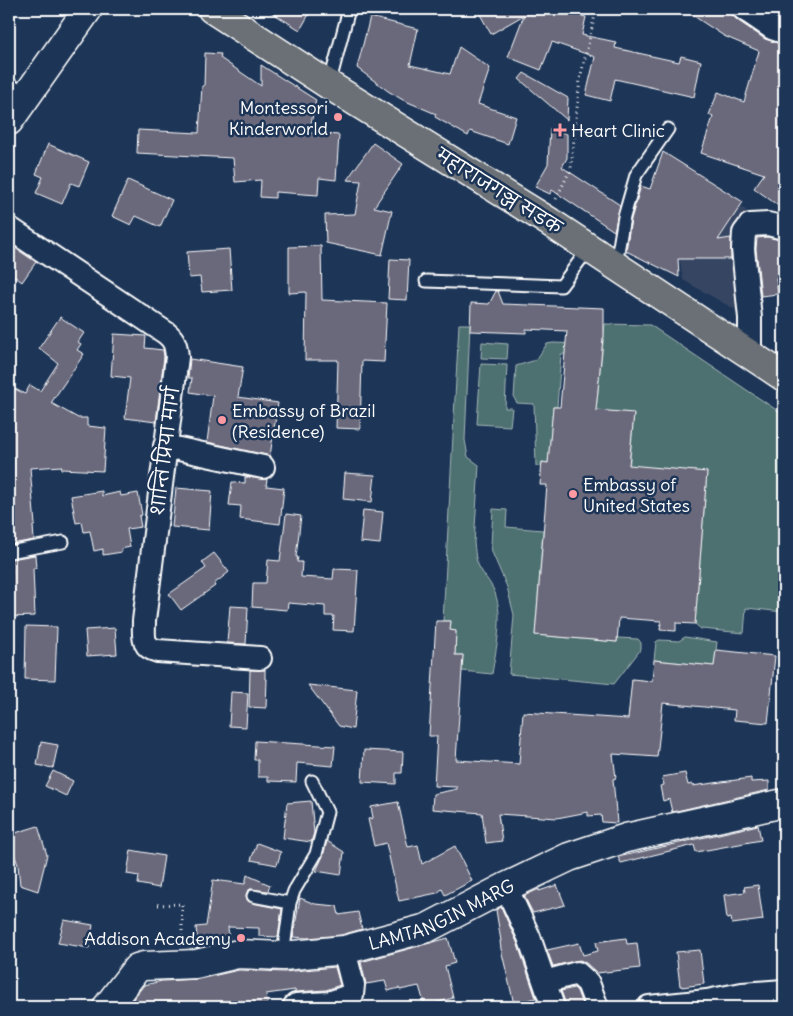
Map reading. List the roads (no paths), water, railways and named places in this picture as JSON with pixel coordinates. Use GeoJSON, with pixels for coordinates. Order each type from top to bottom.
{"type":"FeatureCollection","features":[{"type":"Feature","properties":{"kind":"main road","name":"महाराजगञ्ज सडक"},"geometry":{"type":"LineString","coordinates":[[212,9],[329,85],[548,221],[784,377]]}},
{"type":"Feature","properties":{"kind":"street"},"geometry":{"type":"LineString","coordinates":[[9,121],[18,89],[88,9]]}},
{"type":"Feature","properties":{"kind":"street"},"geometry":{"type":"LineString","coordinates":[[744,9],[772,28],[784,32]]}},
{"type":"Feature","properties":{"kind":"street"},"geometry":{"type":"LineString","coordinates":[[750,354],[750,318],[743,249],[744,233],[750,226],[768,224],[784,228]]}},
{"type":"Feature","properties":{"kind":"street","name":"शान्ति प्रिया मार्ग"},"geometry":{"type":"LineString","coordinates":[[9,228],[173,338],[176,347],[177,357],[144,621],[144,641],[151,649],[158,651],[260,658]]}},
{"type":"Feature","properties":{"kind":"street"},"geometry":{"type":"LineString","coordinates":[[165,446],[263,466]]}},
{"type":"Feature","properties":{"kind":"street","name":"LAMTANGIN MARG"},"geometry":{"type":"LineString","coordinates":[[107,1007],[138,968],[144,966],[196,964],[238,954],[284,956],[344,950],[427,928],[569,857],[626,838],[784,803]]}},
{"type":"Feature","properties":{"kind":"street"},"geometry":{"type":"LineString","coordinates":[[506,887],[529,937],[553,1007]]}},
{"type":"Feature","properties":{"kind":"street"},"geometry":{"type":"LineString","coordinates":[[294,1007],[296,1005],[329,1004],[352,995],[352,985],[344,950]]}},
{"type":"Feature","properties":{"kind":"street"},"geometry":{"type":"LineString","coordinates":[[545,982],[576,973],[588,982],[597,1007]]}},
{"type":"Feature","properties":{"kind":"street"},"geometry":{"type":"LineString","coordinates":[[649,1007],[706,1001],[742,994],[784,991]]}},
{"type":"Feature","properties":{"kind":"lane"},"geometry":{"type":"LineString","coordinates":[[329,85],[349,9]]}},
{"type":"Feature","properties":{"kind":"lane"},"geometry":{"type":"LineString","coordinates":[[616,266],[624,217],[636,175],[668,129]]}},
{"type":"Feature","properties":{"kind":"lane"},"geometry":{"type":"LineString","coordinates":[[426,281],[561,286],[589,248]]}},
{"type":"Feature","properties":{"kind":"lane"},"geometry":{"type":"LineString","coordinates":[[9,552],[63,542]]}},
{"type":"Feature","properties":{"kind":"lane"},"geometry":{"type":"LineString","coordinates":[[284,956],[290,903],[294,891],[316,854],[327,812],[312,781]]}},
{"type":"Feature","properties":{"kind":"lane"},"geometry":{"type":"LineString","coordinates":[[253,896],[290,903]]}},
{"type":"Feature","properties":{"kind":"place","name":"Montessori Kinderworld"},"geometry":{"type":"Point","coordinates":[338,117]}},
{"type":"Feature","properties":{"kind":"place","name":"Heart Clinic"},"geometry":{"type":"Point","coordinates":[560,130]}},
{"type":"Feature","properties":{"kind":"place","name":"Embassy of Brazil (Residence)"},"geometry":{"type":"Point","coordinates":[222,420]}},
{"type":"Feature","properties":{"kind":"place","name":"Embassy of United States"},"geometry":{"type":"Point","coordinates":[573,494]}},
{"type":"Feature","properties":{"kind":"place","name":"Addison Academy"},"geometry":{"type":"Point","coordinates":[241,938]}}]}
